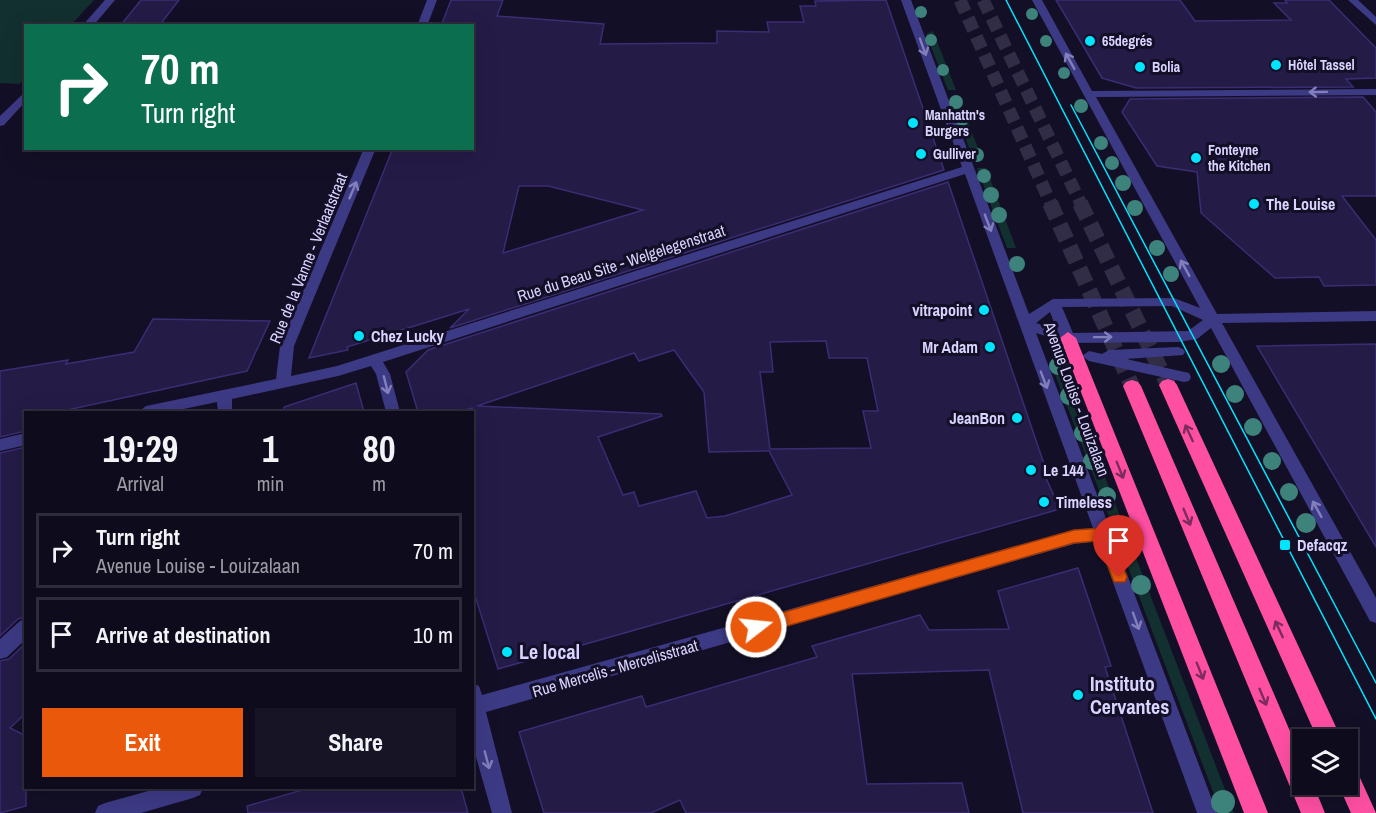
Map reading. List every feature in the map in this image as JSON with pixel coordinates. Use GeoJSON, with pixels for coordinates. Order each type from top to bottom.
{"type":"FeatureCollection","features":[{"type":"Feature","properties":{"kind":"highway"},"geometry":{"type":"LineString","coordinates":[[1068,338],[1256,813]]}},
{"type":"Feature","properties":{"kind":"highway"},"geometry":{"type":"LineString","coordinates":[[1181,383],[1325,729]]}},
{"type":"Feature","properties":{"kind":"highway"},"geometry":{"type":"LineString","coordinates":[[1132,386],[1312,813]]}},
{"type":"Feature","properties":{"kind":"highway"},"geometry":{"type":"LineString","coordinates":[[1356,795],[1364,813]]}},
{"type":"Feature","properties":{"kind":"street"},"geometry":{"type":"LineString","coordinates":[[89,24],[110,0]]}},
{"type":"Feature","properties":{"kind":"street"},"geometry":{"type":"LineString","coordinates":[[423,24],[432,0]]}},
{"type":"Feature","properties":{"kind":"street","name":"Avenue Louise - Louizalaan"},"geometry":{"type":"LineString","coordinates":[[906,0],[1207,813]]}},
{"type":"Feature","properties":{"kind":"street"},"geometry":{"type":"LineString","coordinates":[[1037,0],[1376,615]]}},
{"type":"Feature","properties":{"kind":"street"},"geometry":{"type":"LineString","coordinates":[[1353,0],[1376,22]]}},
{"type":"Feature","properties":{"kind":"street"},"geometry":{"type":"LineString","coordinates":[[1089,94],[1376,92]]}},
{"type":"Feature","properties":{"kind":"street"},"geometry":{"type":"LineString","coordinates":[[0,123],[24,96]]}},
{"type":"Feature","properties":{"kind":"street","name":"Rue de la Vanne - Verlaatstraat"},"geometry":{"type":"LineString","coordinates":[[283,382],[287,346],[369,150]]}},
{"type":"Feature","properties":{"kind":"street","name":"Rue du Beau Site - Welgelegenstraat"},"geometry":{"type":"LineString","coordinates":[[151,411],[338,370],[968,169]]}},
{"type":"Feature","properties":{"kind":"street"},"geometry":{"type":"LineString","coordinates":[[1025,324],[1053,303],[1174,302],[1213,319],[1376,316]]}},
{"type":"Feature","properties":{"kind":"street"},"geometry":{"type":"LineString","coordinates":[[1053,303],[1068,338]]}},
{"type":"Feature","properties":{"kind":"street"},"geometry":{"type":"LineString","coordinates":[[1025,324],[1068,338],[1192,336],[1213,319]]}},
{"type":"Feature","properties":{"kind":"street"},"geometry":{"type":"LineString","coordinates":[[1175,352],[1181,383],[1089,356],[1175,352]]}},
{"type":"Feature","properties":{"kind":"street"},"geometry":{"type":"LineString","coordinates":[[374,359],[383,374],[393,411]]}},
{"type":"Feature","properties":{"kind":"street"},"geometry":{"type":"LineString","coordinates":[[224,395],[225,411]]}},
{"type":"Feature","properties":{"kind":"street"},"geometry":{"type":"LineString","coordinates":[[0,445],[24,439]]}},
{"type":"Feature","properties":{"kind":"street","name":"Rue Mercelis - Mercelisstraat"},"geometry":{"type":"LineString","coordinates":[[474,702],[1074,537],[1103,534]]}},
{"type":"Feature","properties":{"kind":"street"},"geometry":{"type":"LineString","coordinates":[[0,651],[24,629]]}},
{"type":"Feature","properties":{"kind":"street"},"geometry":{"type":"LineString","coordinates":[[474,702],[481,738],[502,813]]}},
{"type":"Feature","properties":{"kind":"street"},"geometry":{"type":"LineString","coordinates":[[105,813],[189,789]]}},
{"type":"Feature","properties":{"kind":"green space"},"geometry":{"type":"Polygon","coordinates":[[[0,0],[94,0],[72,24],[24,24],[24,78],[20,84],[0,83],[0,0]]]}},
{"type":"Feature","properties":{"kind":"green space"},"geometry":{"type":"Polygon","coordinates":[[[933,31],[956,90],[948,90],[926,34],[933,31]]]}},
{"type":"Feature","properties":{"kind":"green space"},"geometry":{"type":"Polygon","coordinates":[[[951,99],[959,99],[983,161],[974,161],[951,99]]]}},
{"type":"Feature","properties":{"kind":"green space"},"geometry":{"type":"Polygon","coordinates":[[[977,168],[986,168],[1016,248],[1007,248],[977,168]]]}},
{"type":"Feature","properties":{"kind":"green space"},"geometry":{"type":"Polygon","coordinates":[[[1067,360],[1080,393],[1075,399],[1234,813],[1221,813],[1050,361],[1067,360]]]}},
{"type":"Feature","properties":{"kind":"building"},"geometry":{"type":"Polygon","coordinates":[[[141,0],[179,0],[161,24],[122,24],[141,0]]]}},
{"type":"Feature","properties":{"kind":"building"},"geometry":{"type":"Polygon","coordinates":[[[451,0],[503,0],[497,16],[604,24],[600,44],[717,43],[717,31],[769,32],[767,22],[804,22],[800,6],[816,6],[815,1],[886,0],[944,170],[450,328],[469,309],[347,347],[348,350],[309,358],[392,150],[474,150],[474,24],[442,24],[451,0]],[[519,186],[503,253],[643,210],[548,186],[519,186]]]}},
{"type":"Feature","properties":{"kind":"building"},"geometry":{"type":"Polygon","coordinates":[[[1056,0],[1180,0],[1195,21],[1291,20],[1274,3],[1287,3],[1285,0],[1329,0],[1376,48],[1376,78],[1346,79],[1353,87],[1136,88],[1102,78],[1056,0]]]}},
{"type":"Feature","properties":{"kind":"building","name":"The Louise"},"geometry":{"type":"Polygon","coordinates":[[[1363,97],[1376,112],[1376,196],[1342,196],[1376,240],[1376,285],[1324,286],[1319,277],[1275,278],[1201,213],[1197,172],[1157,166],[1122,112],[1130,99],[1363,97]]]}},
{"type":"Feature","properties":{"kind":"building"},"geometry":{"type":"Polygon","coordinates":[[[948,182],[1049,478],[1046,478],[1060,509],[498,669],[474,592],[474,411],[472,408],[462,411],[418,411],[406,372],[428,350],[948,182]],[[826,341],[770,342],[773,372],[760,372],[770,449],[871,448],[863,411],[878,411],[867,358],[829,358],[826,341]],[[674,350],[639,361],[634,353],[477,406],[661,414],[662,416],[598,437],[623,495],[634,492],[639,506],[696,491],[707,518],[725,516],[792,495],[769,451],[709,452],[704,392],[674,350]]]}},
{"type":"Feature","properties":{"kind":"building"},"geometry":{"type":"Polygon","coordinates":[[[153,319],[270,321],[247,371],[63,411],[24,411],[24,431],[0,437],[0,371],[68,360],[66,364],[134,352],[153,319]]]}},
{"type":"Feature","properties":{"kind":"building"},"geometry":{"type":"Polygon","coordinates":[[[1376,344],[1376,547],[1257,346],[1376,344]]]}},
{"type":"Feature","properties":{"kind":"building"},"geometry":{"type":"Polygon","coordinates":[[[356,383],[364,411],[284,411],[284,407],[356,383]]]}},
{"type":"Feature","properties":{"kind":"building"},"geometry":{"type":"Polygon","coordinates":[[[24,447],[24,618],[18,619],[0,636],[0,453],[24,447]]]}},
{"type":"Feature","properties":{"kind":"building"},"geometry":{"type":"Polygon","coordinates":[[[1078,568],[1111,666],[1105,667],[1153,813],[1023,813],[989,670],[852,674],[867,784],[962,783],[969,813],[686,813],[680,800],[651,813],[544,813],[519,732],[642,696],[646,707],[817,657],[812,646],[920,615],[929,630],[1009,629],[998,591],[1078,568]]]}},
{"type":"Feature","properties":{"kind":"building"},"geometry":{"type":"Polygon","coordinates":[[[24,645],[24,715],[10,728],[24,735],[26,806],[0,813],[0,661],[9,659],[24,645]]]}},
{"type":"Feature","properties":{"kind":"building"},"geometry":{"type":"Polygon","coordinates":[[[306,789],[461,789],[468,813],[248,813],[247,806],[306,789]]]}},
{"type":"Feature","properties":{"kind":"tunnel"},"geometry":{"type":"LineString","coordinates":[[960,0],[1051,204]]}},
{"type":"Feature","properties":{"kind":"tunnel"},"geometry":{"type":"LineString","coordinates":[[983,0],[1081,204]]}},
{"type":"Feature","properties":{"kind":"tunnel"},"geometry":{"type":"LineString","coordinates":[[1050,203],[1132,386]]}},
{"type":"Feature","properties":{"kind":"tunnel"},"geometry":{"type":"LineString","coordinates":[[1080,203],[1168,385]]}},
{"type":"Feature","properties":{"kind":"tram line"},"geometry":{"type":"LineString","coordinates":[[1006,0],[1376,719]]}},
{"type":"Feature","properties":{"kind":"tram line"},"geometry":{"type":"LineString","coordinates":[[1071,105],[1376,683]]}},
{"type":"Feature","properties":{"kind":"place","name":"65degrés"},"geometry":{"type":"Point","coordinates":[1090,41]}},
{"type":"Feature","properties":{"kind":"place","name":"Hôtel Tassel"},"geometry":{"type":"Point","coordinates":[1276,65]}},
{"type":"Feature","properties":{"kind":"place","name":"Bolia"},"geometry":{"type":"Point","coordinates":[1140,67]}},
{"type":"Feature","properties":{"kind":"place","name":"Manhattn's Burgers"},"geometry":{"type":"Point","coordinates":[913,123]}},
{"type":"Feature","properties":{"kind":"place","name":"Gulliver"},"geometry":{"type":"Point","coordinates":[921,154]}},
{"type":"Feature","properties":{"kind":"place","name":"Fonteyne the Kitchen"},"geometry":{"type":"Point","coordinates":[1196,158]}},
{"type":"Feature","properties":{"kind":"place","name":"The Louise"},"geometry":{"type":"Point","coordinates":[1254,204]}},
{"type":"Feature","properties":{"kind":"place","name":"vitrapoint"},"geometry":{"type":"Point","coordinates":[984,310]}},
{"type":"Feature","properties":{"kind":"place","name":"Chez Lucky"},"geometry":{"type":"Point","coordinates":[359,336]}},
{"type":"Feature","properties":{"kind":"place","name":"Mr Adam"},"geometry":{"type":"Point","coordinates":[990,347]}},
{"type":"Feature","properties":{"kind":"place","name":"JeanBon"},"geometry":{"type":"Point","coordinates":[1017,418]}},
{"type":"Feature","properties":{"kind":"place","name":"Le 144"},"geometry":{"type":"Point","coordinates":[1031,470]}},
{"type":"Feature","properties":{"kind":"place","name":"Timeless"},"geometry":{"type":"Point","coordinates":[1044,502]}},
{"type":"Feature","properties":{"kind":"place","name":"Defacqz"},"geometry":{"type":"Point","coordinates":[1285,545]}},
{"type":"Feature","properties":{"kind":"place","name":"Le local"},"geometry":{"type":"Point","coordinates":[507,652]}},
{"type":"Feature","properties":{"kind":"place","name":"Instituto Cervantes"},"geometry":{"type":"Point","coordinates":[1078,695]}},
{"type":"Feature","properties":{"kind":"route"},"geometry":{"type":"LineString","coordinates":[[756,627],[1074,537],[1103,534],[1119,577]]}}]}
